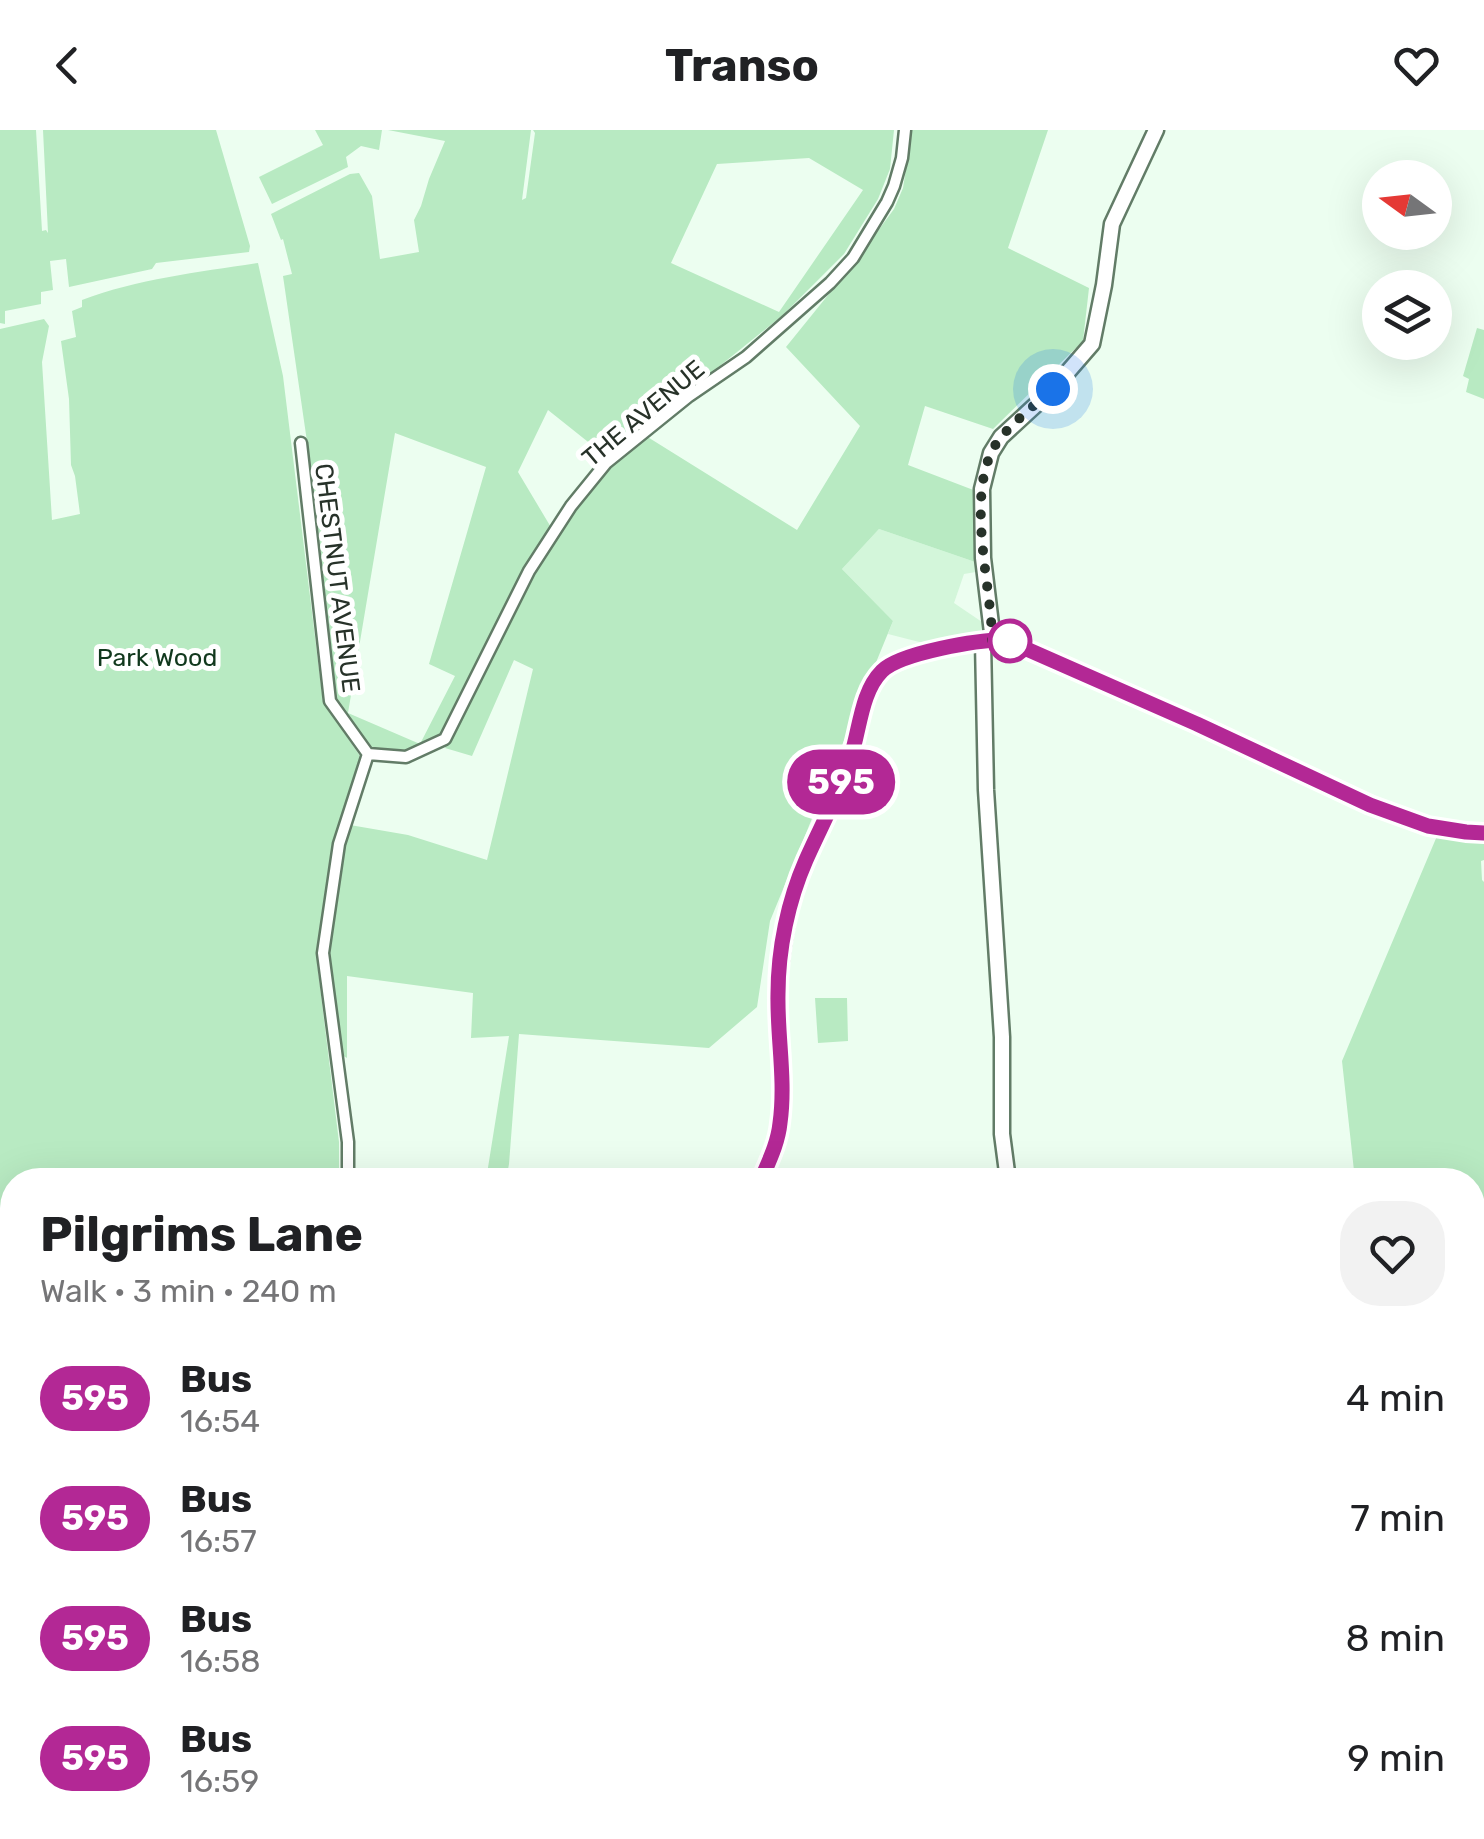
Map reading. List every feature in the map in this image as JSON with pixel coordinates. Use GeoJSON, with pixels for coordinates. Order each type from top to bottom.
{"type":"FeatureCollection","features":[{"type":"Feature","properties":{"kind":"main road"},"geometry":{"type":"LineString","coordinates":[[1006,1168],[986,790],[988,641],[982,489],[991,453],[1000,438],[1053,389],[1092,344],[1112,224],[1156,130]]}},
{"type":"Feature","properties":{"kind":"main road"},"geometry":{"type":"LineString","coordinates":[[767,1168],[780,1122],[778,994],[788,914],[804,864],[852,756],[869,693],[884,670],[903,659],[1006,640],[1384,811],[1428,826],[1484,832]]}},
{"type":"Feature","properties":{"kind":"street","name":"THE AVENUE"},"geometry":{"type":"LineString","coordinates":[[368,754],[406,757],[445,739],[529,571],[571,506],[606,463],[689,396],[746,357],[854,258],[894,186],[905,130]]}},
{"type":"Feature","properties":{"kind":"street","name":"CHESTNUT AVENUE"},"geometry":{"type":"LineString","coordinates":[[301,443],[330,701],[368,754]]}},
{"type":"Feature","properties":{"kind":"street"},"geometry":{"type":"LineString","coordinates":[[348,1168],[348,1142],[323,954],[338,844],[368,754]]}},
{"type":"Feature","properties":{"kind":"shaded area"},"geometry":{"type":"Polygon","coordinates":[[[879,529],[981,564],[982,571],[964,574],[954,603],[989,623],[986,635],[931,645],[888,634],[893,621],[842,569],[879,529]]]}},
{"type":"Feature","properties":{"kind":"green space"},"geometry":{"type":"Polygon","coordinates":[[[0,130],[36,130],[42,231],[48,233],[43,130],[216,130],[249,252],[156,263],[152,269],[69,287],[66,259],[50,261],[53,290],[41,292],[41,304],[5,311],[5,324],[0,323],[0,130]]]}},
{"type":"Feature","properties":{"kind":"green space"},"geometry":{"type":"Polygon","coordinates":[[[315,130],[382,130],[379,150],[361,146],[346,157],[348,167],[272,204],[259,177],[323,145],[315,130]]]}},
{"type":"Feature","properties":{"kind":"green space"},"geometry":{"type":"Polygon","coordinates":[[[388,130],[531,130],[522,200],[526,198],[533,130],[894,130],[890,169],[878,199],[844,254],[783,315],[607,457],[548,410],[518,472],[552,529],[510,593],[442,735],[406,752],[372,751],[347,720],[336,698],[313,483],[283,276],[292,274],[283,239],[271,214],[359,173],[372,196],[380,259],[419,252],[414,220],[445,141],[388,130]],[[809,158],[717,164],[671,263],[779,312],[863,190],[809,158]],[[395,433],[348,713],[420,744],[455,676],[429,664],[486,467],[395,433]]]}},
{"type":"Feature","properties":{"kind":"green space"},"geometry":{"type":"Polygon","coordinates":[[[912,130],[1048,130],[1008,248],[1089,288],[1083,341],[993,429],[925,406],[908,465],[976,491],[981,564],[879,529],[842,569],[893,621],[770,921],[757,1007],[709,1048],[519,1034],[508,1168],[488,1168],[509,1036],[471,1038],[473,993],[347,976],[347,1058],[340,1054],[328,953],[343,845],[350,825],[408,835],[487,860],[533,669],[514,660],[472,756],[445,748],[540,559],[604,468],[646,436],[797,530],[860,426],[786,347],[858,258],[894,209],[903,188],[912,130]]]}},
{"type":"Feature","properties":{"kind":"green space","name":"Park Wood"},"geometry":{"type":"Polygon","coordinates":[[[258,263],[283,376],[323,702],[360,756],[333,842],[317,962],[339,1168],[0,1168],[0,329],[44,319],[49,326],[42,362],[52,520],[80,514],[71,465],[69,399],[61,341],[76,337],[72,311],[82,307],[82,300],[169,277],[258,263]]]}},
{"type":"Feature","properties":{"kind":"green space"},"geometry":{"type":"Polygon","coordinates":[[[1477,328],[1484,330],[1484,399],[1466,392],[1469,379],[1463,376],[1477,328]]]}},
{"type":"Feature","properties":{"kind":"green space"},"geometry":{"type":"Polygon","coordinates":[[[1437,836],[1484,838],[1484,1168],[1354,1168],[1342,1061],[1437,836]]]}},
{"type":"Feature","properties":{"kind":"green space"},"geometry":{"type":"Polygon","coordinates":[[[815,998],[847,998],[848,1041],[818,1043],[815,998]]]}},
{"type":"Feature","properties":{"kind":"bus line","name":"595"},"geometry":{"type":"LineString","coordinates":[[766,1168],[780,1122],[778,994],[788,914],[804,864],[852,756],[869,693],[879,675],[892,664],[930,652],[1006,640],[1370,805],[1428,826],[1484,833]]}},
{"type":"Feature","properties":{"kind":"route"},"geometry":{"type":"LineString","coordinates":[[1010,641],[992,640],[983,558],[982,489],[991,453],[1000,438],[1053,389]]}}]}
